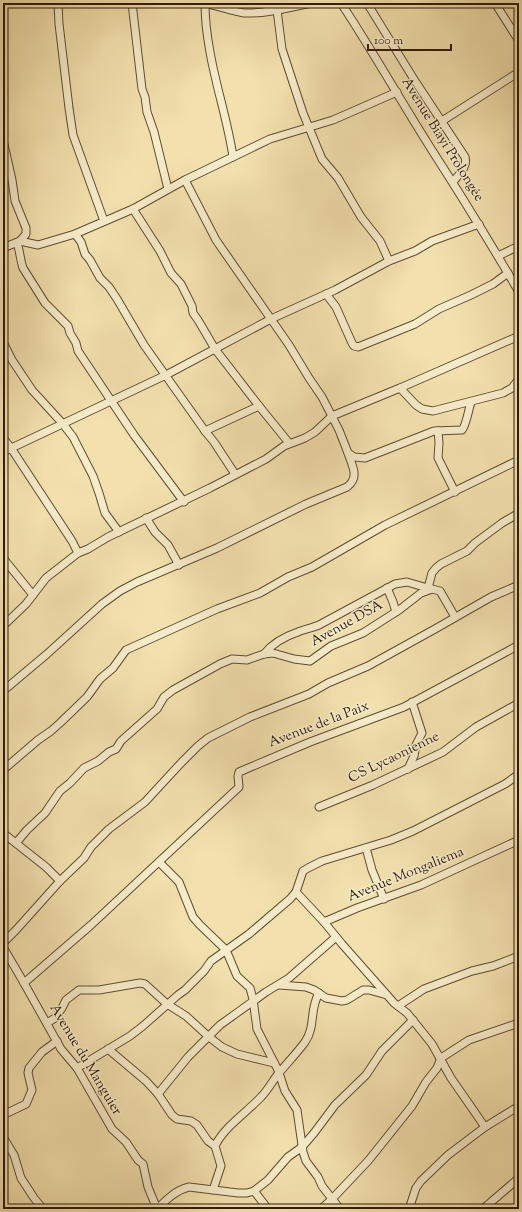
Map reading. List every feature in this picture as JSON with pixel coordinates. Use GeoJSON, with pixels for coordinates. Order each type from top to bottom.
{"type":"FeatureCollection","features":[{"type":"Feature","properties":{"kind":"street"},"geometry":{"type":"LineString","coordinates":[[58,3],[68,108],[73,135],[104,221]]}},
{"type":"Feature","properties":{"kind":"street"},"geometry":{"type":"LineString","coordinates":[[132,3],[142,88],[168,189]]}},
{"type":"Feature","properties":{"kind":"street"},"geometry":{"type":"LineString","coordinates":[[233,157],[230,134],[210,52],[206,26],[205,3],[246,13],[277,10],[312,3]]}},
{"type":"Feature","properties":{"kind":"street"},"geometry":{"type":"LineString","coordinates":[[230,3],[234,11]]}},
{"type":"Feature","properties":{"kind":"street","name":"Avenue Biayi Prolongée"},"geometry":{"type":"LineString","coordinates":[[341,3],[398,92],[519,292]]}},
{"type":"Feature","properties":{"kind":"street"},"geometry":{"type":"LineString","coordinates":[[367,3],[415,81],[461,151],[466,162],[464,168],[453,182]]}},
{"type":"Feature","properties":{"kind":"street"},"geometry":{"type":"LineString","coordinates":[[495,3],[519,41]]}},
{"type":"Feature","properties":{"kind":"street"},"geometry":{"type":"LineString","coordinates":[[277,10],[282,49],[301,108],[322,159],[346,190],[361,217],[380,241],[389,261]]}},
{"type":"Feature","properties":{"kind":"street"},"geometry":{"type":"LineString","coordinates":[[442,121],[519,72]]}},
{"type":"Feature","properties":{"kind":"street"},"geometry":{"type":"LineString","coordinates":[[19,242],[38,245],[75,234],[133,209],[185,180],[270,139],[333,120],[398,92]]}},
{"type":"Feature","properties":{"kind":"street"},"geometry":{"type":"LineString","coordinates":[[3,140],[15,201],[26,228],[26,234],[19,242],[3,248]]}},
{"type":"Feature","properties":{"kind":"street"},"geometry":{"type":"LineString","coordinates":[[3,691],[47,654],[102,604],[120,591],[137,582],[217,548],[306,504],[347,487],[351,484],[354,476],[348,453],[322,397],[289,345],[216,240],[185,180]]}},
{"type":"Feature","properties":{"kind":"street"},"geometry":{"type":"LineString","coordinates":[[133,209],[160,251],[171,273],[181,284],[192,306],[193,313],[216,349],[289,443]]}},
{"type":"Feature","properties":{"kind":"street"},"geometry":{"type":"LineString","coordinates":[[3,452],[166,375],[271,319],[326,294],[389,261],[415,251],[432,242],[479,224]]}},
{"type":"Feature","properties":{"kind":"street"},"geometry":{"type":"LineString","coordinates":[[75,234],[81,242],[85,254],[100,278],[109,287],[117,299],[144,345],[236,474]]}},
{"type":"Feature","properties":{"kind":"street"},"geometry":{"type":"LineString","coordinates":[[19,242],[20,261],[45,303],[68,326],[78,351],[134,436],[184,502]]}},
{"type":"Feature","properties":{"kind":"street"},"geometry":{"type":"LineString","coordinates":[[498,256],[519,246]]}},
{"type":"Feature","properties":{"kind":"street"},"geometry":{"type":"LineString","coordinates":[[326,294],[336,306],[352,343],[354,346],[358,347],[414,324],[439,309],[493,284],[508,273]]}},
{"type":"Feature","properties":{"kind":"street"},"geometry":{"type":"LineString","coordinates":[[3,626],[26,604],[51,573],[78,553],[146,518],[184,502],[257,464],[289,443],[305,438],[315,432],[332,416],[519,336]]}},
{"type":"Feature","properties":{"kind":"street"},"geometry":{"type":"LineString","coordinates":[[3,342],[12,360],[32,390],[73,437],[93,476],[100,493],[105,513],[119,532]]}},
{"type":"Feature","properties":{"kind":"street"},"geometry":{"type":"LineString","coordinates":[[400,388],[416,405],[422,409],[433,410],[503,393],[512,388],[519,379]]}},
{"type":"Feature","properties":{"kind":"street"},"geometry":{"type":"LineString","coordinates":[[348,453],[354,457],[366,458],[438,431],[462,430],[464,428],[466,415],[471,402]]}},
{"type":"Feature","properties":{"kind":"street"},"geometry":{"type":"LineString","coordinates":[[205,431],[259,406]]}},
{"type":"Feature","properties":{"kind":"street"},"geometry":{"type":"LineString","coordinates":[[438,431],[438,458],[455,492]]}},
{"type":"Feature","properties":{"kind":"street"},"geometry":{"type":"LineString","coordinates":[[3,438],[72,541],[78,553]]}},
{"type":"Feature","properties":{"kind":"street"},"geometry":{"type":"LineString","coordinates":[[3,770],[38,740],[51,731],[87,696],[100,680],[113,668],[126,650],[217,609],[260,592],[288,577],[312,567],[385,525],[519,460]]}},
{"type":"Feature","properties":{"kind":"street"},"geometry":{"type":"LineString","coordinates":[[430,588],[432,573],[436,568],[467,551],[475,543],[502,523],[519,513]]}},
{"type":"Feature","properties":{"kind":"street"},"geometry":{"type":"LineString","coordinates":[[146,518],[155,532],[168,545],[179,565]]}},
{"type":"Feature","properties":{"kind":"street"},"geometry":{"type":"LineString","coordinates":[[3,558],[33,595]]}},
{"type":"Feature","properties":{"kind":"street"},"geometry":{"type":"LineString","coordinates":[[264,654],[277,642],[300,631],[313,628],[329,618],[342,614],[350,608],[395,584],[407,582],[440,591],[456,617]]}},
{"type":"Feature","properties":{"kind":"street"},"geometry":{"type":"LineString","coordinates":[[3,943],[60,881],[84,858],[91,847],[109,829],[145,802],[181,763],[208,738],[250,717],[308,694],[328,683],[368,666],[491,597],[519,585]]}},
{"type":"Feature","properties":{"kind":"street"},"geometry":{"type":"LineString","coordinates":[[387,588],[396,612]]}},
{"type":"Feature","properties":{"kind":"street","name":"Avenue DSA"},"geometry":{"type":"LineString","coordinates":[[16,843],[45,813],[54,798],[64,787],[84,768],[116,749],[122,741],[157,709],[164,697],[173,690],[226,660],[247,660],[264,654],[273,653],[294,659],[310,661],[331,646],[364,633],[430,588]]}},
{"type":"Feature","properties":{"kind":"street"},"geometry":{"type":"LineString","coordinates":[[277,642],[284,656]]}},
{"type":"Feature","properties":{"kind":"street","name":"Avenue de la Paix"},"geometry":{"type":"LineString","coordinates":[[159,862],[239,787],[238,774],[244,769],[310,742],[391,713],[519,645]]}},
{"type":"Feature","properties":{"kind":"street"},"geometry":{"type":"LineString","coordinates":[[408,769],[414,756],[416,745],[422,733],[412,702]]}},
{"type":"Feature","properties":{"kind":"street","name":"CS Lycaonienne"},"geometry":{"type":"LineString","coordinates":[[319,807],[408,769],[443,752],[476,727],[519,703]]}},
{"type":"Feature","properties":{"kind":"street"},"geometry":{"type":"LineString","coordinates":[[77,1068],[133,1033],[185,990],[204,971],[211,961],[261,924],[290,899],[296,892],[303,872],[308,868],[322,861],[413,832],[505,784],[519,774]]}},
{"type":"Feature","properties":{"kind":"street"},"geometry":{"type":"LineString","coordinates":[[3,833],[46,867],[60,881]]}},
{"type":"Feature","properties":{"kind":"street","name":"Avenue Mongaliema"},"geometry":{"type":"LineString","coordinates":[[324,922],[457,870],[519,840]]}},
{"type":"Feature","properties":{"kind":"street"},"geometry":{"type":"LineString","coordinates":[[366,848],[372,870],[384,899]]}},
{"type":"Feature","properties":{"kind":"street"},"geometry":{"type":"LineString","coordinates":[[24,982],[91,925],[159,862],[179,882],[193,917],[226,950],[237,976],[250,988],[257,1029],[274,1063],[285,1091],[297,1110],[302,1147],[306,1161],[318,1177],[322,1186],[340,1209]]}},
{"type":"Feature","properties":{"kind":"street"},"geometry":{"type":"LineString","coordinates":[[296,892],[387,995],[413,1020],[432,1044],[451,1078],[486,1127]]}},
{"type":"Feature","properties":{"kind":"street"},"geometry":{"type":"LineString","coordinates":[[158,1094],[188,1057],[220,1025],[289,978],[336,937]]}},
{"type":"Feature","properties":{"kind":"street","name":"Avenue du Manguier"},"geometry":{"type":"LineString","coordinates":[[3,947],[61,1049],[77,1068],[112,1129],[126,1142],[138,1160],[143,1164],[147,1182],[157,1209]]}},
{"type":"Feature","properties":{"kind":"street"},"geometry":{"type":"LineString","coordinates":[[398,1006],[424,989],[472,971],[492,966],[519,956]]}},
{"type":"Feature","properties":{"kind":"street"},"geometry":{"type":"LineString","coordinates":[[47,1022],[55,1018],[66,1000],[79,990],[99,990],[140,983],[144,984],[167,1004],[186,1016],[222,1047],[237,1054],[274,1063]]}},
{"type":"Feature","properties":{"kind":"street"},"geometry":{"type":"LineString","coordinates":[[279,984],[306,987],[326,998],[342,1000],[347,1000],[363,990],[369,990],[387,995]]}},
{"type":"Feature","properties":{"kind":"street"},"geometry":{"type":"LineString","coordinates":[[215,1146],[225,1131],[261,1097],[306,1041],[311,1030],[315,1001],[319,993]]}},
{"type":"Feature","properties":{"kind":"street"},"geometry":{"type":"LineString","coordinates":[[157,1209],[174,1194],[184,1188],[188,1187],[238,1193],[254,1190],[268,1180],[288,1158],[302,1147],[335,1105],[366,1075],[382,1051],[413,1020]]}},
{"type":"Feature","properties":{"kind":"street"},"geometry":{"type":"LineString","coordinates":[[321,1209],[368,1160],[412,1106],[426,1082],[437,1068],[441,1058],[469,1040],[519,1023]]}},
{"type":"Feature","properties":{"kind":"street"},"geometry":{"type":"LineString","coordinates":[[3,1115],[26,1104],[32,1090],[28,1073],[29,1068],[42,1052],[57,1041]]}},
{"type":"Feature","properties":{"kind":"street"},"geometry":{"type":"LineString","coordinates":[[108,1048],[146,1081],[158,1094],[172,1115],[177,1119],[191,1121],[197,1125],[208,1141],[215,1146],[222,1166],[213,1190]]}},
{"type":"Feature","properties":{"kind":"street"},"geometry":{"type":"LineString","coordinates":[[409,1209],[416,1188],[448,1154],[519,1106]]}},
{"type":"Feature","properties":{"kind":"street"},"geometry":{"type":"LineString","coordinates":[[3,1137],[14,1155],[21,1178],[43,1209]]}},
{"type":"Feature","properties":{"kind":"street"},"geometry":{"type":"LineString","coordinates":[[483,1209],[519,1178]]}},
{"type":"Feature","properties":{"kind":"street"},"geometry":{"type":"LineString","coordinates":[[254,1190],[268,1209]]}}]}
